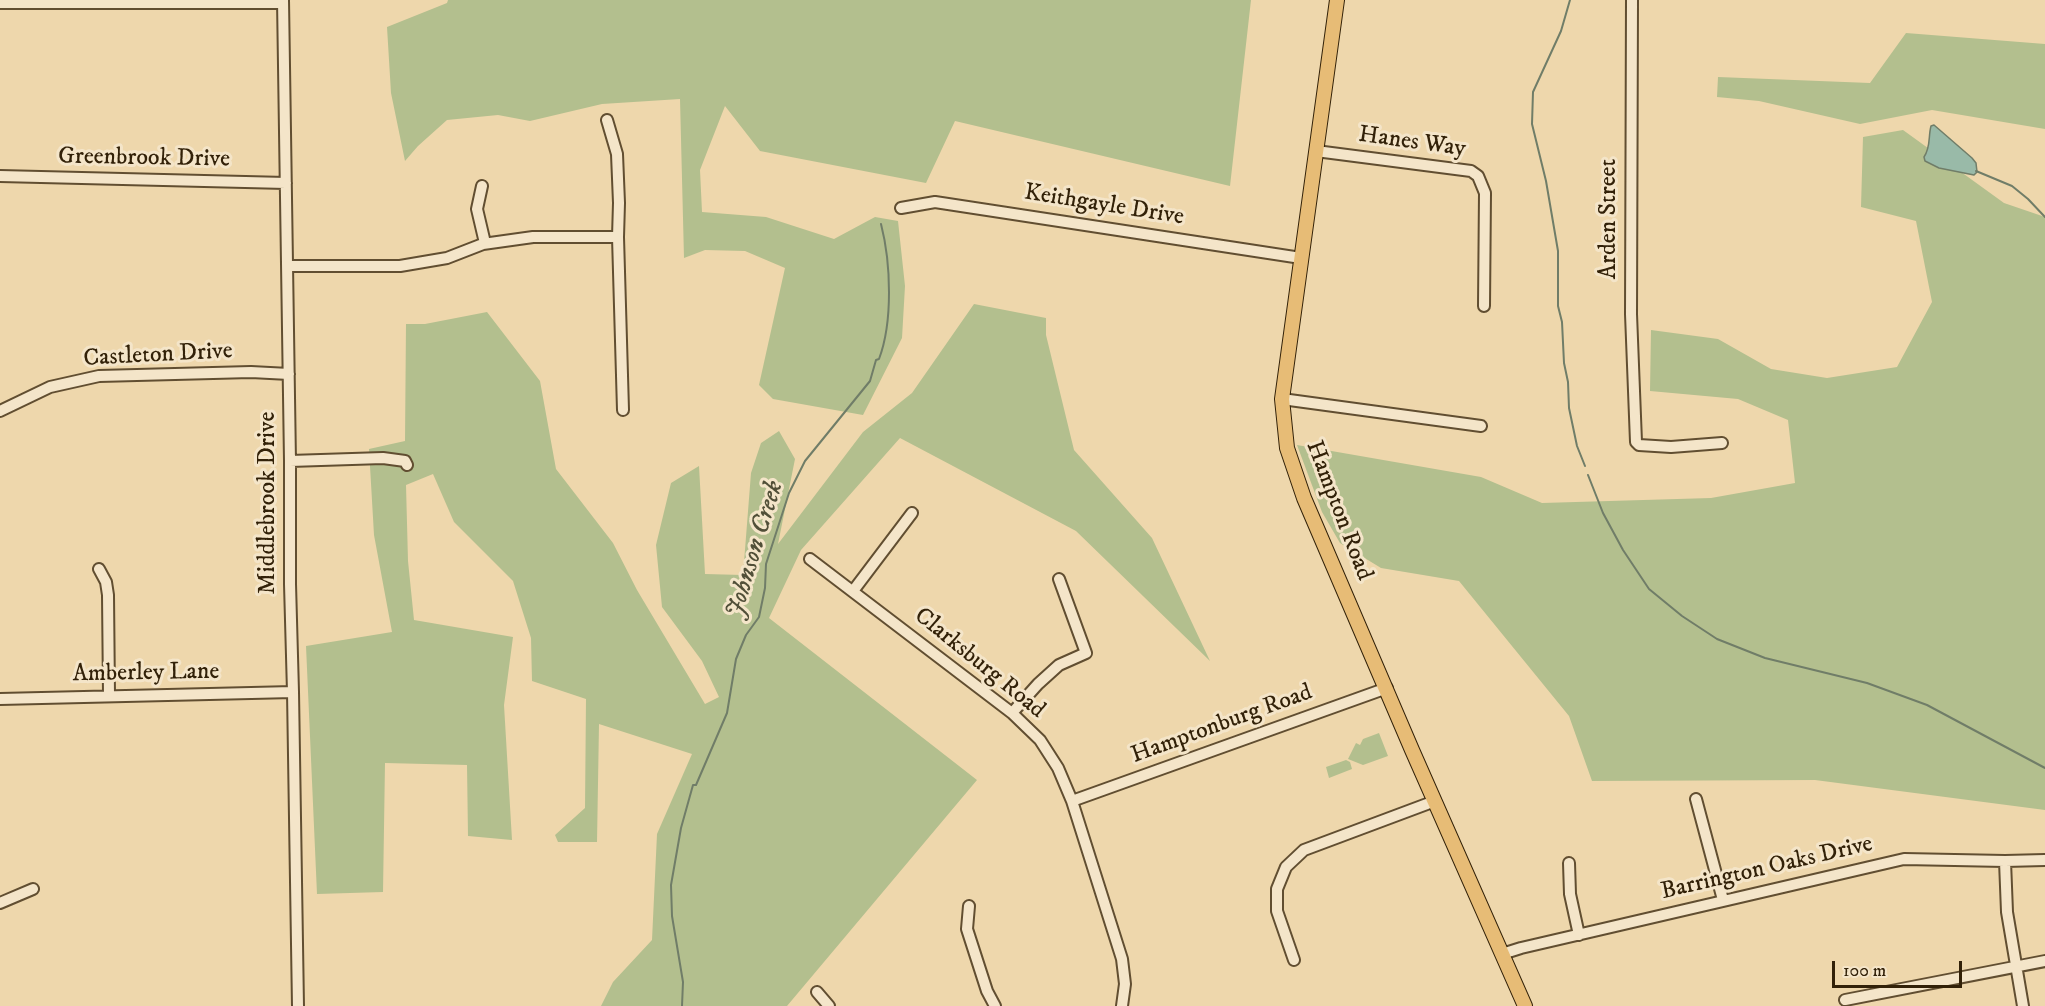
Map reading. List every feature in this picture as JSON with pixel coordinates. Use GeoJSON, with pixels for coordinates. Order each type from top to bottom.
{"type":"FeatureCollection","features":[{"type":"Feature","properties":{"kind":"main road","name":"Hampton Road"},"geometry":{"type":"LineString","coordinates":[[1337,0],[1282,399],[1287,448],[1304,498],[1526,1006]]}},
{"type":"Feature","properties":{"kind":"street","name":"Arden Street"},"geometry":{"type":"LineString","coordinates":[[1632,0],[1631,314],[1635,442],[1639,445],[1671,447],[1722,443]]}},
{"type":"Feature","properties":{"kind":"street"},"geometry":{"type":"LineString","coordinates":[[0,3],[283,1]]}},
{"type":"Feature","properties":{"kind":"street","name":"Middlebrook Drive"},"geometry":{"type":"LineString","coordinates":[[283,1],[298,1006]]}},
{"type":"Feature","properties":{"kind":"street"},"geometry":{"type":"LineString","coordinates":[[607,120],[617,154],[623,410]]}},
{"type":"Feature","properties":{"kind":"street","name":"Hanes Way"},"geometry":{"type":"LineString","coordinates":[[1316,151],[1471,171],[1478,176],[1485,193],[1484,306]]}},
{"type":"Feature","properties":{"kind":"street","name":"Greenbrook Drive"},"geometry":{"type":"LineString","coordinates":[[0,176],[286,183]]}},
{"type":"Feature","properties":{"kind":"street"},"geometry":{"type":"LineString","coordinates":[[482,186],[477,209],[485,243]]}},
{"type":"Feature","properties":{"kind":"street","name":"Keithgayle Drive"},"geometry":{"type":"LineString","coordinates":[[901,208],[935,201],[1301,258]]}},
{"type":"Feature","properties":{"kind":"street"},"geometry":{"type":"LineString","coordinates":[[287,266],[400,266],[447,258],[485,243],[533,237],[618,237]]}},
{"type":"Feature","properties":{"kind":"street","name":"Castleton Drive"},"geometry":{"type":"LineString","coordinates":[[0,411],[50,387],[99,376],[251,372],[289,374]]}},
{"type":"Feature","properties":{"kind":"street"},"geometry":{"type":"LineString","coordinates":[[1282,399],[1481,426]]}},
{"type":"Feature","properties":{"kind":"street"},"geometry":{"type":"LineString","coordinates":[[290,461],[383,458],[405,461],[407,465]]}},
{"type":"Feature","properties":{"kind":"street"},"geometry":{"type":"LineString","coordinates":[[853,591],[912,513]]}},
{"type":"Feature","properties":{"kind":"street","name":"Clarksburg Road"},"geometry":{"type":"LineString","coordinates":[[810,559],[1012,713],[1040,740],[1058,768],[1072,801],[1122,958],[1125,984],[1122,1006]]}},
{"type":"Feature","properties":{"kind":"street"},"geometry":{"type":"LineString","coordinates":[[99,568],[106,582],[108,595],[109,695]]}},
{"type":"Feature","properties":{"kind":"street"},"geometry":{"type":"LineString","coordinates":[[1012,713],[1059,665],[1086,653],[1059,579]]}},
{"type":"Feature","properties":{"kind":"street","name":"Hamptonburg Road"},"geometry":{"type":"LineString","coordinates":[[1072,801],[1387,688]]}},
{"type":"Feature","properties":{"kind":"street","name":"Amberley Lane"},"geometry":{"type":"LineString","coordinates":[[0,699],[293,692]]}},
{"type":"Feature","properties":{"kind":"street"},"geometry":{"type":"LineString","coordinates":[[1696,799],[1723,900]]}},
{"type":"Feature","properties":{"kind":"street"},"geometry":{"type":"LineString","coordinates":[[1294,960],[1277,911],[1277,889],[1286,867],[1304,850],[1435,801]]}},
{"type":"Feature","properties":{"kind":"street","name":"Barrington Oaks Drive"},"geometry":{"type":"LineString","coordinates":[[1502,954],[1904,859],[2045,860]]}},
{"type":"Feature","properties":{"kind":"street"},"geometry":{"type":"LineString","coordinates":[[2005,861],[2007,912],[2023,1006]]}},
{"type":"Feature","properties":{"kind":"street"},"geometry":{"type":"LineString","coordinates":[[1569,863],[1570,894],[1579,935]]}},
{"type":"Feature","properties":{"kind":"street"},"geometry":{"type":"LineString","coordinates":[[0,903],[33,889]]}},
{"type":"Feature","properties":{"kind":"street"},"geometry":{"type":"LineString","coordinates":[[969,906],[967,929],[987,991],[995,1006]]}},
{"type":"Feature","properties":{"kind":"street"},"geometry":{"type":"LineString","coordinates":[[1845,1000],[2045,961]]}},
{"type":"Feature","properties":{"kind":"street"},"geometry":{"type":"LineString","coordinates":[[817,992],[829,1006]]}},
{"type":"Feature","properties":{"kind":"green space"},"geometry":{"type":"Polygon","coordinates":[[[448,0],[1251,0],[1230,186],[955,121],[926,183],[760,151],[725,106],[700,170],[702,212],[766,217],[834,239],[875,217],[898,221],[905,286],[902,338],[863,415],[773,399],[759,385],[785,268],[745,251],[705,250],[684,258],[680,99],[602,104],[530,121],[498,115],[447,120],[405,161],[391,93],[387,27],[447,3],[448,0]]]}},
{"type":"Feature","properties":{"kind":"green space"},"geometry":{"type":"Polygon","coordinates":[[[1906,33],[2045,44],[2045,129],[1932,110],[1860,124],[1759,101],[1717,97],[1718,77],[1870,83],[1906,33]]]}},
{"type":"Feature","properties":{"kind":"green space"},"geometry":{"type":"Polygon","coordinates":[[[1903,130],[2004,203],[2045,217],[2045,810],[1815,780],[1592,781],[1569,716],[1459,581],[1381,568],[1340,543],[1322,512],[1297,445],[1481,477],[1542,503],[1711,498],[1795,483],[1788,420],[1738,399],[1650,391],[1651,330],[1718,339],[1771,369],[1827,378],[1897,367],[1932,302],[1916,221],[1861,207],[1863,137],[1903,130]]]}},
{"type":"Feature","properties":{"kind":"green space"},"geometry":{"type":"Polygon","coordinates":[[[974,304],[1046,318],[1046,335],[1074,450],[1152,538],[1210,661],[1076,531],[900,438],[801,550],[769,618],[977,780],[787,1006],[601,1006],[613,982],[652,940],[657,834],[692,754],[599,724],[597,842],[558,842],[555,835],[585,808],[586,699],[532,681],[531,638],[513,581],[454,522],[433,474],[406,485],[408,561],[414,620],[513,637],[504,705],[512,840],[468,836],[467,765],[385,763],[383,892],[317,894],[306,646],[392,632],[374,535],[369,449],[405,441],[406,324],[425,324],[487,312],[540,381],[556,469],[613,543],[637,590],[705,704],[719,697],[702,661],[662,607],[656,545],[671,483],[699,466],[705,574],[743,575],[751,473],[761,443],[779,431],[795,459],[778,544],[863,432],[912,393],[974,304]]]}},
{"type":"Feature","properties":{"kind":"green space"},"geometry":{"type":"Polygon","coordinates":[[[1379,733],[1388,756],[1363,765],[1348,759],[1356,743],[1360,745],[1363,739],[1379,733]]]}},
{"type":"Feature","properties":{"kind":"green space"},"geometry":{"type":"Polygon","coordinates":[[[1346,760],[1350,762],[1352,769],[1329,778],[1326,767],[1346,760]]]}},
{"type":"Feature","properties":{"kind":"shaded area"},"geometry":{"type":"Polygon","coordinates":[[[1934,125],[1976,163],[1977,172],[1974,175],[1939,168],[1925,161],[1931,126],[1934,125]]]}},
{"type":"Feature","properties":{"kind":"waterway"},"geometry":{"type":"LineString","coordinates":[[1570,0],[1561,31],[1533,92],[1532,124],[1546,181],[1558,251],[1558,306],[1562,322],[1569,408],[1577,446],[1585,466]]}},
{"type":"Feature","properties":{"kind":"waterway"},"geometry":{"type":"LineString","coordinates":[[1976,171],[2012,186],[2045,217]]}},
{"type":"Feature","properties":{"kind":"waterway","name":"Johnson Creek"},"geometry":{"type":"LineString","coordinates":[[682,1006],[683,982],[672,916],[671,885],[681,828],[693,785],[696,785],[727,713],[736,659],[746,635],[759,617],[765,588],[766,564],[789,493],[805,461],[870,381],[876,360],[879,359],[884,344],[889,292],[887,256],[881,224]]}},
{"type":"Feature","properties":{"kind":"waterway"},"geometry":{"type":"LineString","coordinates":[[1588,475],[1603,513],[1623,550],[1649,589],[1682,616],[1717,639],[1765,658],[1867,683],[1927,705],[2045,768]]}}]}
